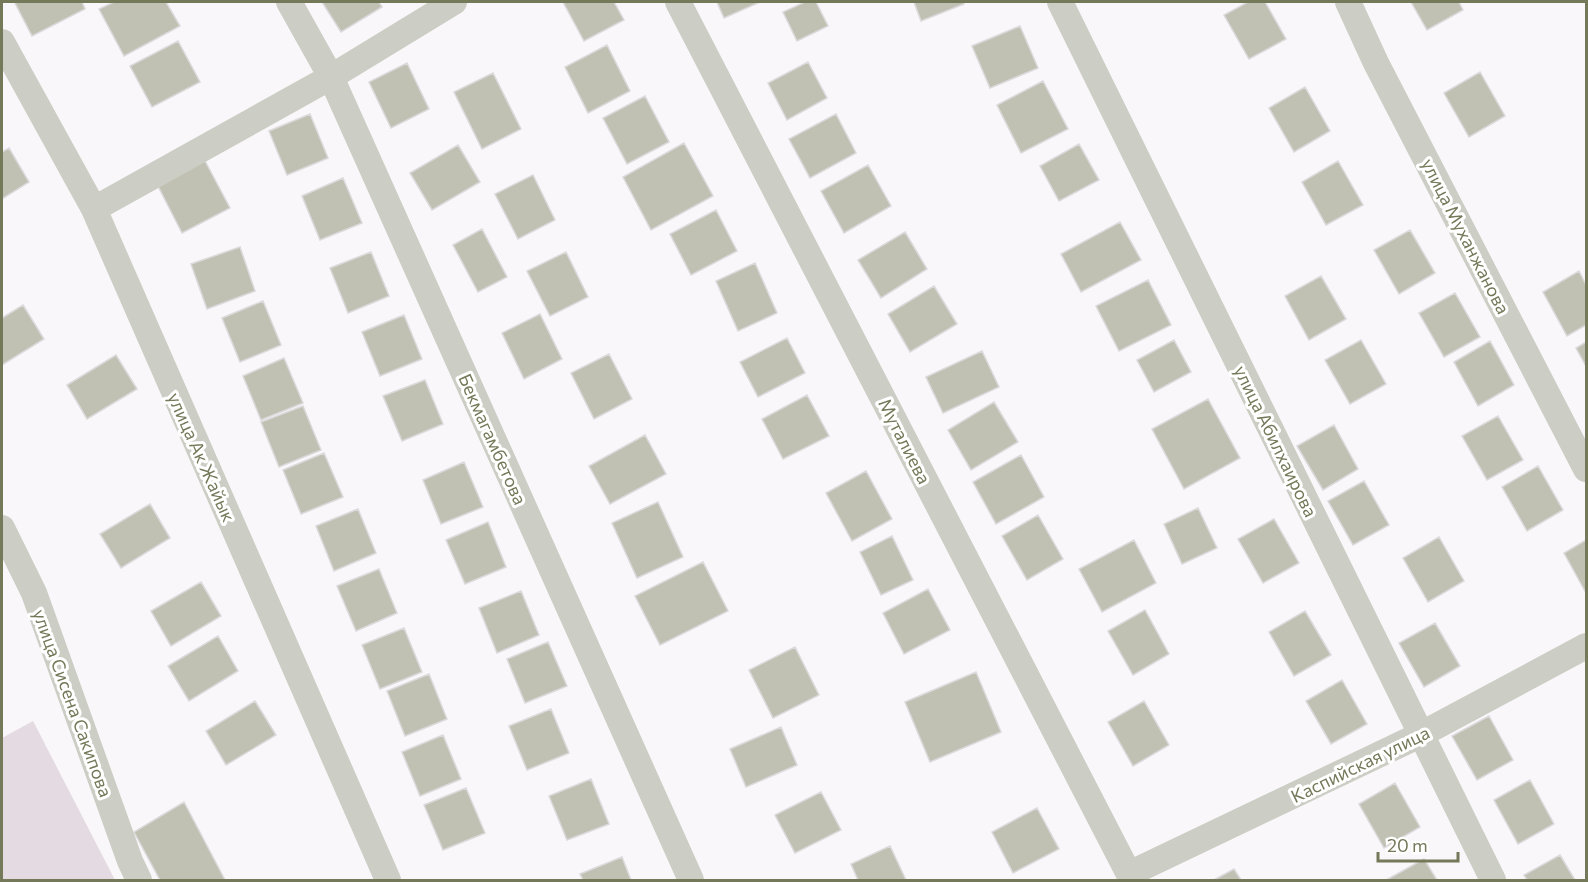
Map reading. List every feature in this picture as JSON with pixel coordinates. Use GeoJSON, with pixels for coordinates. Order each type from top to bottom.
{"type":"FeatureCollection","features":[{"type":"Feature","properties":{"kind":"street","name":"Бекмагамбетова"},"geometry":{"type":"LineString","coordinates":[[290,2],[331,76],[691,880]]}},
{"type":"Feature","properties":{"kind":"street"},"geometry":{"type":"LineString","coordinates":[[93,209],[331,76],[454,2]]}},
{"type":"Feature","properties":{"kind":"street","name":"Муталиева"},"geometry":{"type":"LineString","coordinates":[[678,2],[1130,877]]}},
{"type":"Feature","properties":{"kind":"street","name":"улица Абилхаирова"},"geometry":{"type":"LineString","coordinates":[[1060,2],[1493,880]]}},
{"type":"Feature","properties":{"kind":"street","name":"улица Муханжанова"},"geometry":{"type":"LineString","coordinates":[[1348,2],[1376,63],[1587,469]]}},
{"type":"Feature","properties":{"kind":"street","name":"улица Ак Жайык"},"geometry":{"type":"LineString","coordinates":[[2,42],[93,209],[388,880]]}},
{"type":"Feature","properties":{"kind":"street","name":"улица Сисена Сакипова"},"geometry":{"type":"LineString","coordinates":[[2,528],[34,593],[130,861],[139,880]]}},
{"type":"Feature","properties":{"kind":"street","name":"Каспийская улица"},"geometry":{"type":"LineString","coordinates":[[1130,877],[1420,735],[1587,646]]}},
{"type":"Feature","properties":{"kind":"shaded area"},"geometry":{"type":"Polygon","coordinates":[[[33,721],[115,880],[2,880],[2,738],[33,721]]]}},
{"type":"Feature","properties":{"kind":"building"},"geometry":{"type":"Polygon","coordinates":[[[82,2],[85,9],[32,36],[15,3],[82,2]]]}},
{"type":"Feature","properties":{"kind":"building"},"geometry":{"type":"Polygon","coordinates":[[[114,2],[166,2],[180,26],[124,56],[99,9],[114,2]]]}},
{"type":"Feature","properties":{"kind":"building"},"geometry":{"type":"Polygon","coordinates":[[[322,2],[379,2],[382,7],[341,32],[322,2]]]}},
{"type":"Feature","properties":{"kind":"building"},"geometry":{"type":"Polygon","coordinates":[[[563,2],[614,2],[624,20],[584,41],[563,2]]]}},
{"type":"Feature","properties":{"kind":"building"},"geometry":{"type":"Polygon","coordinates":[[[717,2],[760,2],[724,18],[717,2]]]}},
{"type":"Feature","properties":{"kind":"building"},"geometry":{"type":"Polygon","coordinates":[[[805,2],[816,2],[828,26],[797,41],[783,12],[805,2]]]}},
{"type":"Feature","properties":{"kind":"building"},"geometry":{"type":"Polygon","coordinates":[[[914,2],[964,2],[964,4],[921,21],[914,2]]]}},
{"type":"Feature","properties":{"kind":"building"},"geometry":{"type":"Polygon","coordinates":[[[1248,2],[1265,2],[1286,39],[1249,59],[1224,15],[1248,2]]]}},
{"type":"Feature","properties":{"kind":"building"},"geometry":{"type":"Polygon","coordinates":[[[1411,2],[1459,2],[1463,10],[1427,30],[1411,2]]]}},
{"type":"Feature","properties":{"kind":"building"},"geometry":{"type":"Polygon","coordinates":[[[1020,26],[1038,68],[990,88],[972,46],[1020,26]]]}},
{"type":"Feature","properties":{"kind":"building"},"geometry":{"type":"Polygon","coordinates":[[[178,41],[200,82],[152,107],[130,66],[178,41]]]}},
{"type":"Feature","properties":{"kind":"building"},"geometry":{"type":"Polygon","coordinates":[[[607,45],[630,91],[588,113],[565,67],[607,45]]]}},
{"type":"Feature","properties":{"kind":"building"},"geometry":{"type":"Polygon","coordinates":[[[808,62],[827,98],[787,120],[768,83],[808,62]]]}},
{"type":"Feature","properties":{"kind":"building"},"geometry":{"type":"Polygon","coordinates":[[[407,63],[429,109],[391,128],[369,82],[407,63]]]}},
{"type":"Feature","properties":{"kind":"building"},"geometry":{"type":"Polygon","coordinates":[[[1480,72],[1505,116],[1469,137],[1444,93],[1480,72]]]}},
{"type":"Feature","properties":{"kind":"building"},"geometry":{"type":"Polygon","coordinates":[[[493,73],[521,129],[482,149],[454,92],[493,73]]]}},
{"type":"Feature","properties":{"kind":"building"},"geometry":{"type":"Polygon","coordinates":[[[1043,81],[1068,129],[1021,153],[997,105],[1043,81]]]}},
{"type":"Feature","properties":{"kind":"building"},"geometry":{"type":"Polygon","coordinates":[[[1305,87],[1330,131],[1294,152],[1269,108],[1305,87]]]}},
{"type":"Feature","properties":{"kind":"building"},"geometry":{"type":"Polygon","coordinates":[[[645,96],[669,142],[627,164],[603,118],[645,96]]]}},
{"type":"Feature","properties":{"kind":"building"},"geometry":{"type":"Polygon","coordinates":[[[310,114],[328,158],[287,175],[269,131],[310,114]]]}},
{"type":"Feature","properties":{"kind":"building"},"geometry":{"type":"Polygon","coordinates":[[[836,114],[856,153],[810,178],[789,139],[836,114]]]}},
{"type":"Feature","properties":{"kind":"building"},"geometry":{"type":"Polygon","coordinates":[[[684,143],[713,196],[651,230],[623,177],[684,143]]]}},
{"type":"Feature","properties":{"kind":"building"},"geometry":{"type":"Polygon","coordinates":[[[1079,144],[1099,180],[1059,201],[1040,166],[1079,144]]]}},
{"type":"Feature","properties":{"kind":"building"},"geometry":{"type":"Polygon","coordinates":[[[458,145],[480,182],[432,210],[410,173],[458,145]]]}},
{"type":"Feature","properties":{"kind":"building"},"geometry":{"type":"Polygon","coordinates":[[[9,148],[29,182],[2,199],[2,152],[9,148]]]}},
{"type":"Feature","properties":{"kind":"building"},"geometry":{"type":"Polygon","coordinates":[[[204,159],[230,208],[182,233],[157,184],[204,159]]]}},
{"type":"Feature","properties":{"kind":"building"},"geometry":{"type":"Polygon","coordinates":[[[1338,161],[1363,205],[1326,225],[1302,182],[1338,161]]]}},
{"type":"Feature","properties":{"kind":"building"},"geometry":{"type":"Polygon","coordinates":[[[868,165],[891,206],[844,233],[821,191],[868,165]]]}},
{"type":"Feature","properties":{"kind":"building"},"geometry":{"type":"Polygon","coordinates":[[[533,175],[555,220],[518,239],[495,194],[533,175]]]}},
{"type":"Feature","properties":{"kind":"building"},"geometry":{"type":"Polygon","coordinates":[[[343,178],[362,223],[320,240],[302,196],[343,178]]]}},
{"type":"Feature","properties":{"kind":"building"},"geometry":{"type":"Polygon","coordinates":[[[716,210],[737,251],[691,275],[670,234],[716,210]]]}},
{"type":"Feature","properties":{"kind":"building"},"geometry":{"type":"Polygon","coordinates":[[[1120,222],[1141,260],[1081,292],[1061,254],[1120,222]]]}},
{"type":"Feature","properties":{"kind":"building"},"geometry":{"type":"Polygon","coordinates":[[[482,229],[507,277],[478,292],[453,245],[482,229]]]}},
{"type":"Feature","properties":{"kind":"building"},"geometry":{"type":"Polygon","coordinates":[[[1410,230],[1435,273],[1399,294],[1374,250],[1410,230]]]}},
{"type":"Feature","properties":{"kind":"building"},"geometry":{"type":"Polygon","coordinates":[[[905,232],[927,269],[881,298],[858,260],[905,232]]]}},
{"type":"Feature","properties":{"kind":"building"},"geometry":{"type":"Polygon","coordinates":[[[240,247],[255,291],[207,309],[191,264],[240,247]]]}},
{"type":"Feature","properties":{"kind":"building"},"geometry":{"type":"Polygon","coordinates":[[[371,252],[389,296],[348,313],[330,268],[371,252]]]}},
{"type":"Feature","properties":{"kind":"building"},"geometry":{"type":"Polygon","coordinates":[[[566,252],[588,297],[550,316],[527,271],[566,252]]]}},
{"type":"Feature","properties":{"kind":"building"},"geometry":{"type":"Polygon","coordinates":[[[755,263],[777,313],[738,331],[716,281],[755,263]]]}},
{"type":"Feature","properties":{"kind":"building"},"geometry":{"type":"Polygon","coordinates":[[[1579,271],[1586,285],[1586,325],[1567,336],[1543,292],[1579,271]]]}},
{"type":"Feature","properties":{"kind":"building"},"geometry":{"type":"Polygon","coordinates":[[[1321,276],[1346,319],[1309,340],[1285,296],[1321,276]]]}},
{"type":"Feature","properties":{"kind":"building"},"geometry":{"type":"Polygon","coordinates":[[[1148,280],[1171,325],[1119,351],[1096,306],[1148,280]]]}},
{"type":"Feature","properties":{"kind":"building"},"geometry":{"type":"Polygon","coordinates":[[[934,286],[957,324],[910,352],[888,314],[934,286]]]}},
{"type":"Feature","properties":{"kind":"building"},"geometry":{"type":"Polygon","coordinates":[[[1455,293],[1480,337],[1444,357],[1419,313],[1455,293]]]}},
{"type":"Feature","properties":{"kind":"building"},"geometry":{"type":"Polygon","coordinates":[[[263,301],[281,345],[240,362],[222,318],[263,301]]]}},
{"type":"Feature","properties":{"kind":"building"},"geometry":{"type":"Polygon","coordinates":[[[23,305],[44,339],[2,365],[2,318],[23,305]]]}},
{"type":"Feature","properties":{"kind":"building"},"geometry":{"type":"Polygon","coordinates":[[[540,314],[562,359],[524,379],[502,333],[540,314]]]}},
{"type":"Feature","properties":{"kind":"building"},"geometry":{"type":"Polygon","coordinates":[[[404,315],[422,359],[380,376],[362,332],[404,315]]]}},
{"type":"Feature","properties":{"kind":"building"},"geometry":{"type":"Polygon","coordinates":[[[787,338],[805,373],[758,397],[740,362],[787,338]]]}},
{"type":"Feature","properties":{"kind":"building"},"geometry":{"type":"Polygon","coordinates":[[[1174,340],[1191,372],[1154,392],[1137,360],[1174,340]]]}},
{"type":"Feature","properties":{"kind":"building"},"geometry":{"type":"Polygon","coordinates":[[[1361,340],[1386,384],[1350,404],[1325,360],[1361,340]]]}},
{"type":"Feature","properties":{"kind":"building"},"geometry":{"type":"Polygon","coordinates":[[[1490,341],[1514,385],[1478,406],[1454,362],[1490,341]]]}},
{"type":"Feature","properties":{"kind":"building"},"geometry":{"type":"Polygon","coordinates":[[[1586,342],[1586,366],[1576,348],[1586,342]]]}},
{"type":"Feature","properties":{"kind":"building"},"geometry":{"type":"Polygon","coordinates":[[[982,351],[999,387],[943,413],[926,377],[982,351]]]}},
{"type":"Feature","properties":{"kind":"building"},"geometry":{"type":"Polygon","coordinates":[[[609,354],[632,399],[594,419],[571,373],[609,354]]]}},
{"type":"Feature","properties":{"kind":"building"},"geometry":{"type":"Polygon","coordinates":[[[116,355],[137,389],[87,419],[67,385],[116,355]]]}},
{"type":"Feature","properties":{"kind":"building"},"geometry":{"type":"Polygon","coordinates":[[[284,358],[303,403],[261,420],[243,376],[284,358]]]}},
{"type":"Feature","properties":{"kind":"building"},"geometry":{"type":"Polygon","coordinates":[[[425,380],[443,424],[402,441],[383,396],[425,380]]]}},
{"type":"Feature","properties":{"kind":"building"},"geometry":{"type":"Polygon","coordinates":[[[807,395],[829,436],[783,459],[762,419],[807,395]]]}},
{"type":"Feature","properties":{"kind":"building"},"geometry":{"type":"Polygon","coordinates":[[[1208,399],[1240,458],[1184,489],[1152,429],[1208,399]]]}},
{"type":"Feature","properties":{"kind":"building"},"geometry":{"type":"Polygon","coordinates":[[[994,402],[1018,442],[971,470],[948,430],[994,402]]]}},
{"type":"Feature","properties":{"kind":"building"},"geometry":{"type":"Polygon","coordinates":[[[303,406],[321,450],[279,467],[261,422],[303,406]]]}},
{"type":"Feature","properties":{"kind":"building"},"geometry":{"type":"Polygon","coordinates":[[[1498,416],[1523,460],[1487,480],[1462,436],[1498,416]]]}},
{"type":"Feature","properties":{"kind":"building"},"geometry":{"type":"Polygon","coordinates":[[[1334,425],[1358,469],[1323,490],[1297,446],[1334,425]]]}},
{"type":"Feature","properties":{"kind":"building"},"geometry":{"type":"Polygon","coordinates":[[[645,435],[666,474],[610,504],[589,466],[645,435]]]}},
{"type":"Feature","properties":{"kind":"building"},"geometry":{"type":"Polygon","coordinates":[[[324,453],[343,497],[301,514],[283,470],[324,453]]]}},
{"type":"Feature","properties":{"kind":"building"},"geometry":{"type":"Polygon","coordinates":[[[1021,455],[1044,497],[996,524],[973,482],[1021,455]]]}},
{"type":"Feature","properties":{"kind":"building"},"geometry":{"type":"Polygon","coordinates":[[[464,462],[483,507],[441,524],[423,480],[464,462]]]}},
{"type":"Feature","properties":{"kind":"building"},"geometry":{"type":"Polygon","coordinates":[[[1538,466],[1563,510],[1527,531],[1502,487],[1538,466]]]}},
{"type":"Feature","properties":{"kind":"building"},"geometry":{"type":"Polygon","coordinates":[[[866,471],[892,519],[852,541],[826,493],[866,471]]]}},
{"type":"Feature","properties":{"kind":"building"},"geometry":{"type":"Polygon","coordinates":[[[1364,481],[1389,525],[1353,545],[1328,501],[1364,481]]]}},
{"type":"Feature","properties":{"kind":"building"},"geometry":{"type":"Polygon","coordinates":[[[658,502],[683,557],[637,578],[612,523],[658,502]]]}},
{"type":"Feature","properties":{"kind":"building"},"geometry":{"type":"Polygon","coordinates":[[[150,504],[170,538],[121,568],[100,534],[150,504]]]}},
{"type":"Feature","properties":{"kind":"building"},"geometry":{"type":"Polygon","coordinates":[[[1198,508],[1217,548],[1182,564],[1164,524],[1198,508]]]}},
{"type":"Feature","properties":{"kind":"building"},"geometry":{"type":"Polygon","coordinates":[[[358,509],[376,553],[334,571],[316,526],[358,509]]]}},
{"type":"Feature","properties":{"kind":"building"},"geometry":{"type":"Polygon","coordinates":[[[1038,515],[1063,559],[1027,580],[1002,536],[1038,515]]]}},
{"type":"Feature","properties":{"kind":"building"},"geometry":{"type":"Polygon","coordinates":[[[1274,519],[1299,563],[1263,583],[1238,539],[1274,519]]]}},
{"type":"Feature","properties":{"kind":"building"},"geometry":{"type":"Polygon","coordinates":[[[488,522],[506,567],[465,584],[446,540],[488,522]]]}},
{"type":"Feature","properties":{"kind":"building"},"geometry":{"type":"Polygon","coordinates":[[[892,536],[913,580],[881,595],[860,552],[892,536]]]}},
{"type":"Feature","properties":{"kind":"building"},"geometry":{"type":"Polygon","coordinates":[[[1439,537],[1464,581],[1428,602],[1403,558],[1439,537]]]}},
{"type":"Feature","properties":{"kind":"building"},"geometry":{"type":"Polygon","coordinates":[[[1134,540],[1156,583],[1102,612],[1079,569],[1134,540]]]}},
{"type":"Feature","properties":{"kind":"building"},"geometry":{"type":"Polygon","coordinates":[[[1586,540],[1586,593],[1564,553],[1586,540]]]}},
{"type":"Feature","properties":{"kind":"building"},"geometry":{"type":"Polygon","coordinates":[[[703,562],[728,611],[660,645],[635,596],[703,562]]]}},
{"type":"Feature","properties":{"kind":"building"},"geometry":{"type":"Polygon","coordinates":[[[379,569],[397,613],[356,631],[337,586],[379,569]]]}},
{"type":"Feature","properties":{"kind":"building"},"geometry":{"type":"Polygon","coordinates":[[[201,582],[221,616],[171,646],[151,611],[201,582]]]}},
{"type":"Feature","properties":{"kind":"building"},"geometry":{"type":"Polygon","coordinates":[[[928,589],[950,630],[904,654],[883,613],[928,589]]]}},
{"type":"Feature","properties":{"kind":"building"},"geometry":{"type":"Polygon","coordinates":[[[521,591],[539,635],[497,653],[479,608],[521,591]]]}},
{"type":"Feature","properties":{"kind":"building"},"geometry":{"type":"Polygon","coordinates":[[[1145,610],[1169,654],[1133,675],[1108,631],[1145,610]]]}},
{"type":"Feature","properties":{"kind":"building"},"geometry":{"type":"Polygon","coordinates":[[[1305,611],[1331,655],[1294,676],[1269,632],[1305,611]]]}},
{"type":"Feature","properties":{"kind":"building"},"geometry":{"type":"Polygon","coordinates":[[[1435,623],[1460,666],[1424,687],[1399,643],[1435,623]]]}},
{"type":"Feature","properties":{"kind":"building"},"geometry":{"type":"Polygon","coordinates":[[[404,628],[422,672],[380,689],[362,645],[404,628]]]}},
{"type":"Feature","properties":{"kind":"building"},"geometry":{"type":"Polygon","coordinates":[[[218,636],[238,671],[189,701],[168,666],[218,636]]]}},
{"type":"Feature","properties":{"kind":"building"},"geometry":{"type":"Polygon","coordinates":[[[548,642],[567,686],[525,703],[507,659],[548,642]]]}},
{"type":"Feature","properties":{"kind":"building"},"geometry":{"type":"Polygon","coordinates":[[[795,647],[819,695],[773,718],[749,670],[795,647]]]}},
{"type":"Feature","properties":{"kind":"building"},"geometry":{"type":"Polygon","coordinates":[[[976,672],[1001,732],[930,762],[905,702],[976,672]]]}},
{"type":"Feature","properties":{"kind":"building"},"geometry":{"type":"Polygon","coordinates":[[[429,674],[447,719],[405,736],[387,691],[429,674]]]}},
{"type":"Feature","properties":{"kind":"building"},"geometry":{"type":"Polygon","coordinates":[[[1342,680],[1367,724],[1331,744],[1306,701],[1342,680]]]}},
{"type":"Feature","properties":{"kind":"building"},"geometry":{"type":"Polygon","coordinates":[[[255,701],[276,735],[226,765],[206,731],[255,701]]]}},
{"type":"Feature","properties":{"kind":"building"},"geometry":{"type":"Polygon","coordinates":[[[1144,701],[1169,745],[1133,766],[1108,722],[1144,701]]]}},
{"type":"Feature","properties":{"kind":"building"},"geometry":{"type":"Polygon","coordinates":[[[551,709],[569,753],[527,770],[509,726],[551,709]]]}},
{"type":"Feature","properties":{"kind":"building"},"geometry":{"type":"Polygon","coordinates":[[[1489,716],[1513,760],[1477,780],[1452,736],[1489,716]]]}},
{"type":"Feature","properties":{"kind":"building"},"geometry":{"type":"Polygon","coordinates":[[[781,727],[797,765],[746,787],[730,749],[781,727]]]}},
{"type":"Feature","properties":{"kind":"building"},"geometry":{"type":"Polygon","coordinates":[[[443,735],[461,779],[420,796],[402,752],[443,735]]]}},
{"type":"Feature","properties":{"kind":"building"},"geometry":{"type":"Polygon","coordinates":[[[591,779],[609,824],[567,840],[549,796],[591,779]]]}},
{"type":"Feature","properties":{"kind":"building"},"geometry":{"type":"Polygon","coordinates":[[[1530,780],[1554,824],[1518,844],[1494,800],[1530,780]]]}},
{"type":"Feature","properties":{"kind":"building"},"geometry":{"type":"Polygon","coordinates":[[[1395,783],[1420,827],[1384,848],[1359,804],[1395,783]]]}},
{"type":"Feature","properties":{"kind":"building"},"geometry":{"type":"Polygon","coordinates":[[[466,788],[485,833],[443,850],[424,805],[466,788]]]}},
{"type":"Feature","properties":{"kind":"building"},"geometry":{"type":"Polygon","coordinates":[[[821,792],[841,830],[795,853],[775,815],[821,792]]]}},
{"type":"Feature","properties":{"kind":"building"},"geometry":{"type":"Polygon","coordinates":[[[184,802],[225,880],[160,880],[134,832],[184,802]]]}},
{"type":"Feature","properties":{"kind":"building"},"geometry":{"type":"Polygon","coordinates":[[[1037,808],[1059,849],[1013,873],[992,832],[1037,808]]]}},
{"type":"Feature","properties":{"kind":"building"},"geometry":{"type":"Polygon","coordinates":[[[890,846],[906,880],[858,880],[851,864],[890,846]]]}},
{"type":"Feature","properties":{"kind":"building"},"geometry":{"type":"Polygon","coordinates":[[[1560,855],[1575,880],[1527,880],[1524,875],[1560,855]]]}},
{"type":"Feature","properties":{"kind":"building"},"geometry":{"type":"Polygon","coordinates":[[[622,857],[631,880],[583,880],[580,874],[622,857]]]}},
{"type":"Feature","properties":{"kind":"building"},"geometry":{"type":"Polygon","coordinates":[[[1424,859],[1437,880],[1388,879],[1424,859]]]}},
{"type":"Feature","properties":{"kind":"building"},"geometry":{"type":"Polygon","coordinates":[[[1234,869],[1241,880],[1214,880],[1234,869]]]}}]}
